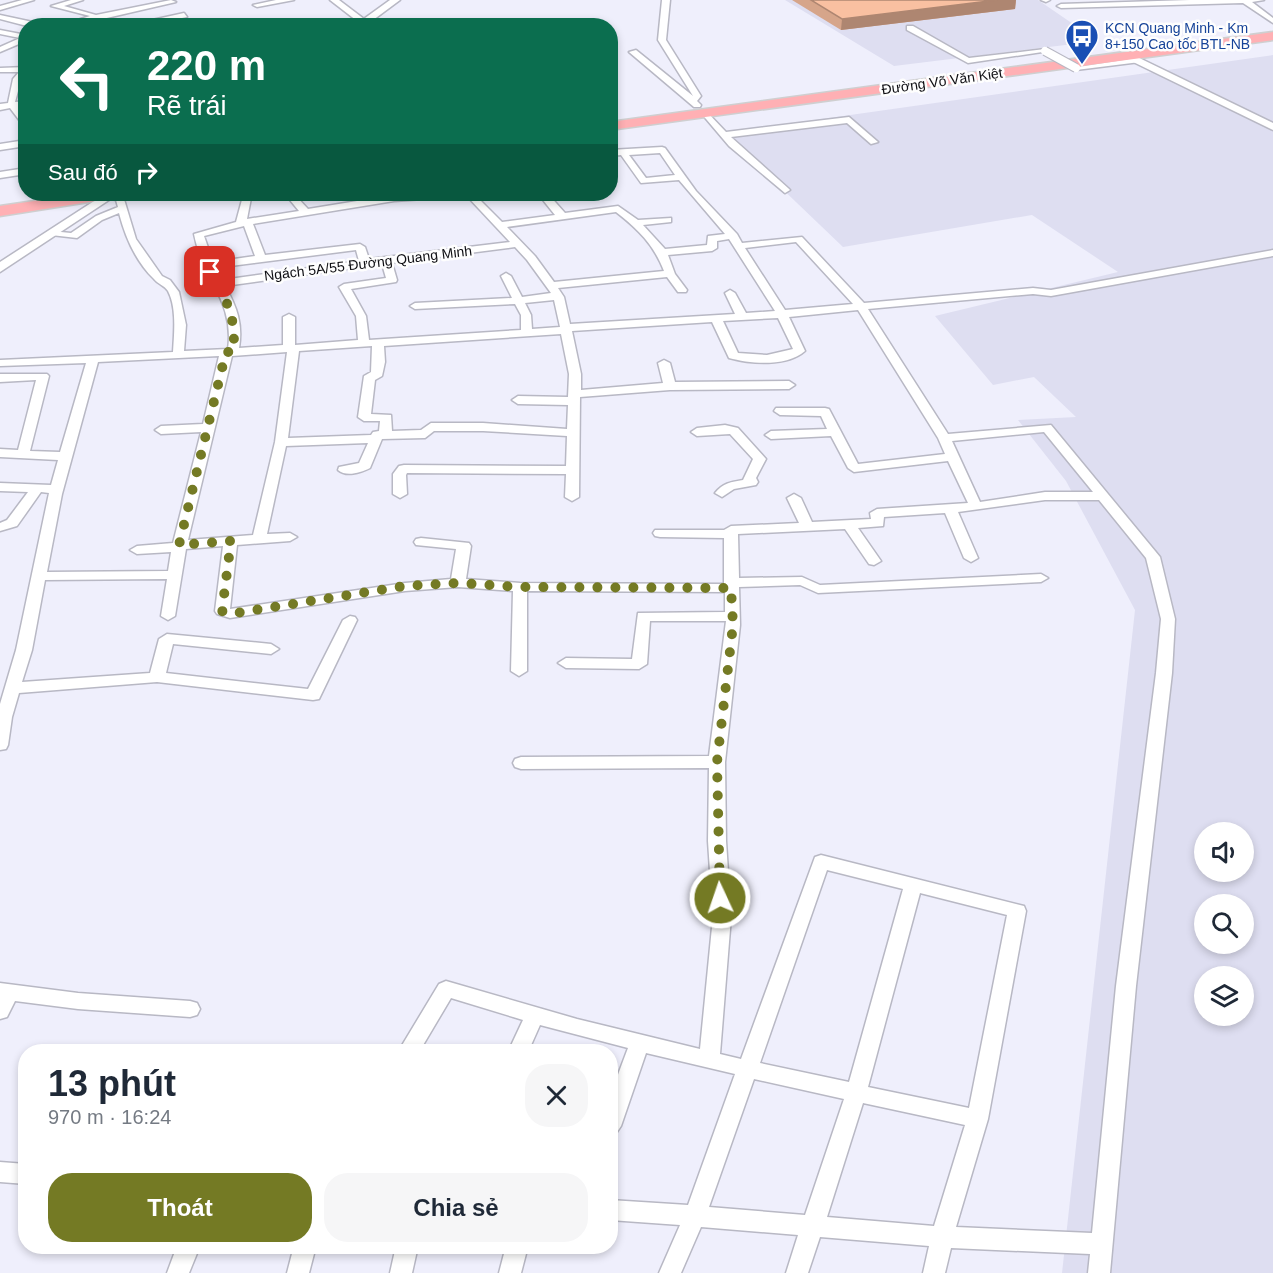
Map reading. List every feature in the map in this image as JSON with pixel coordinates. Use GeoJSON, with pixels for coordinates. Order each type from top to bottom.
{"type":"FeatureCollection","features":[{"type":"Feature","properties":{"kind":"highway","name":"Đường Võ Văn Kiệt"},"geometry":{"type":"LineString","coordinates":[[618,124],[698,106],[1056,54],[1114,49],[1138,55],[1273,28]]}},
{"type":"Feature","properties":{"kind":"highway","name":"Đường Võ Văn Kiệt"},"geometry":{"type":"LineString","coordinates":[[618,115],[1138,55],[1273,36]]}},
{"type":"Feature","properties":{"kind":"highway"},"geometry":{"type":"LineString","coordinates":[[0,203],[18,200]]}},
{"type":"Feature","properties":{"kind":"highway"},"geometry":{"type":"LineString","coordinates":[[0,211],[65,201]]}},
{"type":"Feature","properties":{"kind":"street"},"geometry":{"type":"LineString","coordinates":[[0,6],[17,0]]}},
{"type":"Feature","properties":{"kind":"street"},"geometry":{"type":"LineString","coordinates":[[0,6],[30,0]]}},
{"type":"Feature","properties":{"kind":"street"},"geometry":{"type":"LineString","coordinates":[[79,0],[55,6],[98,16]]}},
{"type":"Feature","properties":{"kind":"street"},"geometry":{"type":"LineString","coordinates":[[257,5],[290,0]]}},
{"type":"Feature","properties":{"kind":"street"},"geometry":{"type":"LineString","coordinates":[[334,0],[354,18]]}},
{"type":"Feature","properties":{"kind":"street"},"geometry":{"type":"LineString","coordinates":[[370,18],[396,0]]}},
{"type":"Feature","properties":{"kind":"street"},"geometry":{"type":"LineString","coordinates":[[666,0],[662,40],[697,96],[698,106]]}},
{"type":"Feature","properties":{"kind":"street"},"geometry":{"type":"LineString","coordinates":[[1245,0],[1273,21]]}},
{"type":"Feature","properties":{"kind":"street"},"geometry":{"type":"LineString","coordinates":[[1060,6],[1114,2],[1260,0]]}},
{"type":"Feature","properties":{"kind":"street"},"geometry":{"type":"LineString","coordinates":[[91,18],[171,1],[187,18]]}},
{"type":"Feature","properties":{"kind":"street"},"geometry":{"type":"LineString","coordinates":[[78,12],[114,4]]}},
{"type":"Feature","properties":{"kind":"street"},"geometry":{"type":"LineString","coordinates":[[0,17],[18,21]]}},
{"type":"Feature","properties":{"kind":"street"},"geometry":{"type":"LineString","coordinates":[[910,28],[976,65],[1045,51],[1076,68],[1138,55],[1273,118]]}},
{"type":"Feature","properties":{"kind":"street"},"geometry":{"type":"LineString","coordinates":[[0,32],[18,35]]}},
{"type":"Feature","properties":{"kind":"street"},"geometry":{"type":"LineString","coordinates":[[1,48],[18,41]]}},
{"type":"Feature","properties":{"kind":"street"},"geometry":{"type":"LineString","coordinates":[[1,48],[18,49]]}},
{"type":"Feature","properties":{"kind":"street"},"geometry":{"type":"LineString","coordinates":[[633,52],[698,106],[725,135],[785,190]]}},
{"type":"Feature","properties":{"kind":"street"},"geometry":{"type":"LineString","coordinates":[[1138,55],[1273,128]]}},
{"type":"Feature","properties":{"kind":"street"},"geometry":{"type":"LineString","coordinates":[[0,70],[18,69]]}},
{"type":"Feature","properties":{"kind":"street"},"geometry":{"type":"LineString","coordinates":[[18,78],[12,107],[18,116]]}},
{"type":"Feature","properties":{"kind":"street"},"geometry":{"type":"LineString","coordinates":[[0,109],[18,106]]}},
{"type":"Feature","properties":{"kind":"street"},"geometry":{"type":"LineString","coordinates":[[725,135],[849,120],[874,142]]}},
{"type":"Feature","properties":{"kind":"street"},"geometry":{"type":"LineString","coordinates":[[0,147],[18,144]]}},
{"type":"Feature","properties":{"kind":"street"},"geometry":{"type":"LineString","coordinates":[[618,152],[661,148],[693,193],[736,241],[782,314],[799,351],[774,360],[752,360],[733,356],[716,318]]}},
{"type":"Feature","properties":{"kind":"street"},"geometry":{"type":"LineString","coordinates":[[623,152],[644,181],[681,177]]}},
{"type":"Feature","properties":{"kind":"street"},"geometry":{"type":"LineString","coordinates":[[0,175],[18,172]]}},
{"type":"Feature","properties":{"kind":"street"},"geometry":{"type":"LineString","coordinates":[[0,267],[55,233],[100,201]]}},
{"type":"Feature","properties":{"kind":"street"},"geometry":{"type":"LineString","coordinates":[[121,201],[127,228],[138,251],[149,262],[159,278],[166,282],[174,292],[180,325],[178,355]]}},
{"type":"Feature","properties":{"kind":"street"},"geometry":{"type":"LineString","coordinates":[[246,201],[244,222],[261,258]]}},
{"type":"Feature","properties":{"kind":"street"},"geometry":{"type":"LineString","coordinates":[[295,201],[306,213]]}},
{"type":"Feature","properties":{"kind":"street"},"geometry":{"type":"LineString","coordinates":[[168,616],[179,546],[207,428],[236,331],[225,297],[208,266],[199,234],[244,222],[376,201]]}},
{"type":"Feature","properties":{"kind":"street"},"geometry":{"type":"LineString","coordinates":[[476,201],[518,244],[558,296],[575,374],[572,497]]}},
{"type":"Feature","properties":{"kind":"street"},"geometry":{"type":"LineString","coordinates":[[549,201],[561,215]]}},
{"type":"Feature","properties":{"kind":"street"},"geometry":{"type":"LineString","coordinates":[[55,233],[73,236],[99,218],[123,208]]}},
{"type":"Feature","properties":{"kind":"street"},"geometry":{"type":"LineString","coordinates":[[501,225],[618,209],[636,223],[662,252],[670,274],[682,290]]}},
{"type":"Feature","properties":{"kind":"street"},"geometry":{"type":"LineString","coordinates":[[636,223],[668,220]]}},
{"type":"Feature","properties":{"kind":"street"},"geometry":{"type":"LineString","coordinates":[[662,252],[712,248],[712,238],[736,241],[798,239],[861,307],[944,438],[976,507]]}},
{"type":"Feature","properties":{"kind":"street","name":"Ngách 5A/55 Đường Quang Minh"},"geometry":{"type":"LineString","coordinates":[[218,284],[365,262],[518,244]]}},
{"type":"Feature","properties":{"kind":"street"},"geometry":{"type":"LineString","coordinates":[[208,266],[360,247],[365,262]]}},
{"type":"Feature","properties":{"kind":"street"},"geometry":{"type":"LineString","coordinates":[[0,363],[371,344],[782,314],[1034,291],[1051,293],[1273,253]]}},
{"type":"Feature","properties":{"kind":"street"},"geometry":{"type":"LineString","coordinates":[[344,470],[358,469],[365,465],[387,418],[364,417],[370,376],[376,376],[379,362],[361,316],[344,286],[392,279],[386,260]]}},
{"type":"Feature","properties":{"kind":"street"},"geometry":{"type":"LineString","coordinates":[[550,286],[670,274]]}},
{"type":"Feature","properties":{"kind":"street"},"geometry":{"type":"LineString","coordinates":[[506,276],[526,315],[527,333]]}},
{"type":"Feature","properties":{"kind":"street"},"geometry":{"type":"LineString","coordinates":[[730,293],[742,316]]}},
{"type":"Feature","properties":{"kind":"street"},"geometry":{"type":"LineString","coordinates":[[415,306],[558,296]]}},
{"type":"Feature","properties":{"kind":"street"},"geometry":{"type":"LineString","coordinates":[[259,539],[281,442],[291,349],[289,317]]}},
{"type":"Feature","properties":{"kind":"street"},"geometry":{"type":"LineString","coordinates":[[0,745],[4,717],[24,650],[56,489],[93,359]]}},
{"type":"Feature","properties":{"kind":"street"},"geometry":{"type":"LineString","coordinates":[[664,363],[670,386]]}},
{"type":"Feature","properties":{"kind":"street"},"geometry":{"type":"LineString","coordinates":[[0,378],[43,376],[23,454]]}},
{"type":"Feature","properties":{"kind":"street"},"geometry":{"type":"LineString","coordinates":[[518,400],[574,398],[670,386],[789,385]]}},
{"type":"Feature","properties":{"kind":"street"},"geometry":{"type":"LineString","coordinates":[[780,411],[825,411],[854,468],[952,457]]}},
{"type":"Feature","properties":{"kind":"street"},"geometry":{"type":"LineString","coordinates":[[281,442],[425,434],[431,427],[574,433]]}},
{"type":"Feature","properties":{"kind":"street"},"geometry":{"type":"LineString","coordinates":[[161,430],[207,428]]}},
{"type":"Feature","properties":{"kind":"street"},"geometry":{"type":"LineString","coordinates":[[944,438],[1047,428],[1153,557],[1168,619],[1161,696],[1126,986],[1099,1273]]}},
{"type":"Feature","properties":{"kind":"street"},"geometry":{"type":"LineString","coordinates":[[697,432],[725,429],[734,431],[760,459],[749,478],[751,482],[726,487],[722,493]]}},
{"type":"Feature","properties":{"kind":"street"},"geometry":{"type":"LineString","coordinates":[[771,435],[837,432]]}},
{"type":"Feature","properties":{"kind":"street"},"geometry":{"type":"LineString","coordinates":[[0,453],[65,456]]}},
{"type":"Feature","properties":{"kind":"street"},"geometry":{"type":"LineString","coordinates":[[400,494],[399,474],[404,469],[573,470]]}},
{"type":"Feature","properties":{"kind":"street"},"geometry":{"type":"LineString","coordinates":[[0,487],[56,489]]}},
{"type":"Feature","properties":{"kind":"street"},"geometry":{"type":"LineString","coordinates":[[0,527],[12,523],[37,488]]}},
{"type":"Feature","properties":{"kind":"street"},"geometry":{"type":"LineString","coordinates":[[709,1059],[722,917],[717,841],[717,762],[732,617],[731,530],[878,523],[877,513],[976,507],[1045,496],[1103,496]]}},
{"type":"Feature","properties":{"kind":"street"},"geometry":{"type":"LineString","coordinates":[[794,498],[808,527]]}},
{"type":"Feature","properties":{"kind":"street"},"geometry":{"type":"LineString","coordinates":[[951,508],[971,558]]}},
{"type":"Feature","properties":{"kind":"street"},"geometry":{"type":"LineString","coordinates":[[849,525],[874,561]]}},
{"type":"Feature","properties":{"kind":"street"},"geometry":{"type":"LineString","coordinates":[[660,532],[731,534]]}},
{"type":"Feature","properties":{"kind":"street"},"geometry":{"type":"LineString","coordinates":[[137,550],[290,537]]}},
{"type":"Feature","properties":{"kind":"street"},"geometry":{"type":"LineString","coordinates":[[231,541],[222,611],[225,614],[405,586],[458,583],[520,587],[731,586],[802,581],[818,589],[1041,578]]}},
{"type":"Feature","properties":{"kind":"street"},"geometry":{"type":"LineString","coordinates":[[421,542],[464,546],[458,583]]}},
{"type":"Feature","properties":{"kind":"street"},"geometry":{"type":"LineString","coordinates":[[40,576],[173,575]]}},
{"type":"Feature","properties":{"kind":"street"},"geometry":{"type":"LineString","coordinates":[[519,670],[520,587]]}},
{"type":"Feature","properties":{"kind":"street"},"geometry":{"type":"LineString","coordinates":[[566,663],[639,664],[642,616],[732,617]]}},
{"type":"Feature","properties":{"kind":"street"},"geometry":{"type":"LineString","coordinates":[[13,688],[158,677],[313,695],[350,620]]}},
{"type":"Feature","properties":{"kind":"street"},"geometry":{"type":"LineString","coordinates":[[158,677],[167,639],[271,649]]}},
{"type":"Feature","properties":{"kind":"street"},"geometry":{"type":"LineString","coordinates":[[521,763],[717,762]]}},
{"type":"Feature","properties":{"kind":"street"},"geometry":{"type":"LineString","coordinates":[[670,1273],[695,1215],[749,1069],[821,862],[1017,911],[977,1119],[942,1237],[934,1273]]}},
{"type":"Feature","properties":{"kind":"street"},"geometry":{"type":"LineString","coordinates":[[797,1273],[856,1093],[913,885]]}},
{"type":"Feature","properties":{"kind":"street"},"geometry":{"type":"LineString","coordinates":[[413,1044],[446,989],[534,1017],[640,1043],[977,1119]]}},
{"type":"Feature","properties":{"kind":"street"},"geometry":{"type":"LineString","coordinates":[[0,1011],[5,992],[78,1001],[190,1009]]}},
{"type":"Feature","properties":{"kind":"street"},"geometry":{"type":"LineString","coordinates":[[522,1044],[534,1017]]}},
{"type":"Feature","properties":{"kind":"street"},"geometry":{"type":"LineString","coordinates":[[618,1104],[640,1043]]}},
{"type":"Feature","properties":{"kind":"street"},"geometry":{"type":"LineString","coordinates":[[0,1172],[18,1173]]}},
{"type":"Feature","properties":{"kind":"street"},"geometry":{"type":"LineString","coordinates":[[618,1210],[942,1237],[1102,1244]]}},
{"type":"Feature","properties":{"kind":"street"},"geometry":{"type":"LineString","coordinates":[[178,1273],[186,1254]]}},
{"type":"Feature","properties":{"kind":"street"},"geometry":{"type":"LineString","coordinates":[[298,1273],[303,1254]]}},
{"type":"Feature","properties":{"kind":"street"},"geometry":{"type":"LineString","coordinates":[[401,1273],[405,1254]]}},
{"type":"Feature","properties":{"kind":"street"},"geometry":{"type":"LineString","coordinates":[[510,1273],[515,1254]]}},
{"type":"Feature","properties":{"kind":"shaded area"},"geometry":{"type":"Polygon","coordinates":[[[785,0],[1038,0],[1098,41],[894,66],[785,0]]]}},
{"type":"Feature","properties":{"kind":"shaded area"},"geometry":{"type":"Polygon","coordinates":[[[1273,55],[1273,1273],[1062,1273],[1135,610],[1066,481],[1018,420],[1076,417],[1034,377],[993,385],[935,316],[1118,272],[1032,215],[843,247],[724,133],[1273,55]]]}},
{"type":"Feature","properties":{"kind":"building"},"geometry":{"type":"Polygon","coordinates":[[[811,0],[997,0],[842,19],[811,0]]]}},
{"type":"Feature","properties":{"kind":"place","name":"KCN Quang Minh - Km 8+150 Cao tốc BTL-NB"},"geometry":{"type":"Point","coordinates":[1082,65]}},
{"type":"Feature","properties":{"kind":"route"},"geometry":{"type":"LineString","coordinates":[[210,272],[225,297],[236,331],[233,352],[226,352],[179,545],[231,541],[222,611],[225,614],[248,612],[405,586],[458,583],[520,587],[731,588],[733,625],[717,762],[720,898]]}}]}
